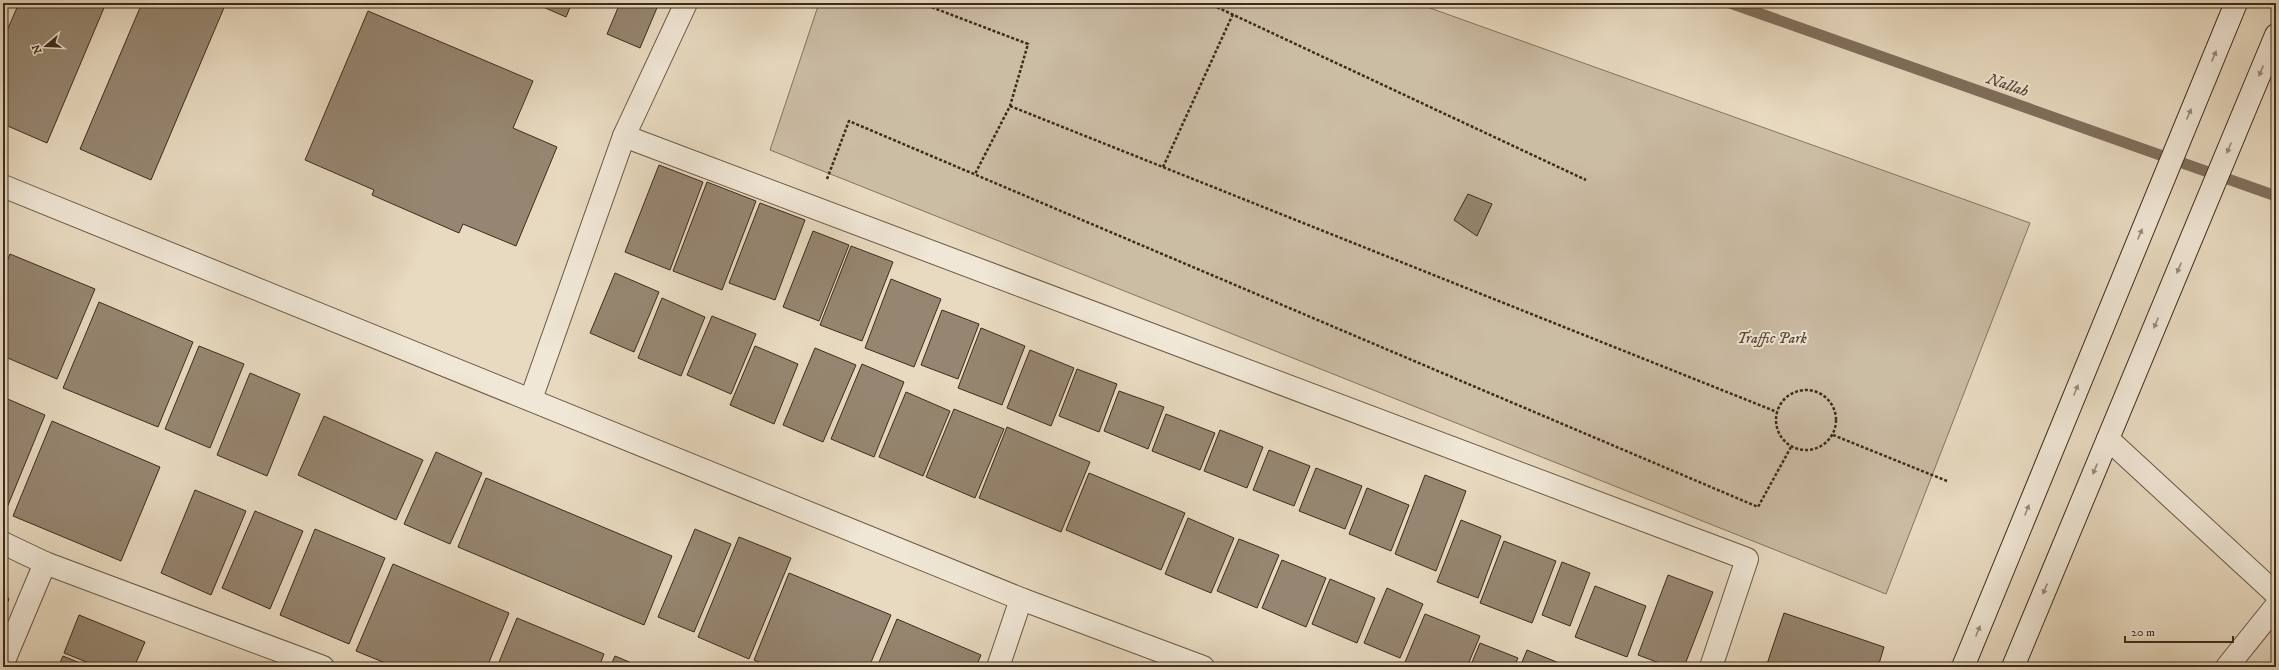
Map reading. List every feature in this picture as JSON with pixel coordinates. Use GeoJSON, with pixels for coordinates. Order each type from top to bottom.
{"type":"FeatureCollection","features":[{"type":"Feature","properties":{"kind":"street"},"geometry":{"type":"LineString","coordinates":[[531,399],[624,136],[686,3]]}},
{"type":"Feature","properties":{"kind":"street"},"geometry":{"type":"LineString","coordinates":[[1963,667],[2236,3]]}},
{"type":"Feature","properties":{"kind":"street"},"geometry":{"type":"LineString","coordinates":[[2013,667],[2275,39]]}},
{"type":"Feature","properties":{"kind":"street"},"geometry":{"type":"LineString","coordinates":[[624,136],[1747,559],[1711,667]]}},
{"type":"Feature","properties":{"kind":"street"},"geometry":{"type":"LineString","coordinates":[[3,186],[1021,599],[1203,667]]}},
{"type":"Feature","properties":{"kind":"street"},"geometry":{"type":"LineString","coordinates":[[2108,439],[2276,594]]}},
{"type":"Feature","properties":{"kind":"street"},"geometry":{"type":"LineString","coordinates":[[3,543],[45,563],[278,659],[323,667]]}},
{"type":"Feature","properties":{"kind":"street"},"geometry":{"type":"LineString","coordinates":[[3,663],[45,563]]}},
{"type":"Feature","properties":{"kind":"street"},"geometry":{"type":"LineString","coordinates":[[998,667],[1021,599]]}},
{"type":"Feature","properties":{"kind":"street"},"geometry":{"type":"LineString","coordinates":[[2227,667],[2276,606]]}},
{"type":"Feature","properties":{"kind":"path"},"geometry":{"type":"LineString","coordinates":[[932,3],[931,7],[1028,44],[1010,106],[975,174]]}},
{"type":"Feature","properties":{"kind":"path"},"geometry":{"type":"LineString","coordinates":[[1208,3],[1586,180]]}},
{"type":"Feature","properties":{"kind":"path"},"geometry":{"type":"LineString","coordinates":[[1163,167],[1233,14]]}},
{"type":"Feature","properties":{"kind":"path"},"geometry":{"type":"LineString","coordinates":[[1010,106],[1777,412]]}},
{"type":"Feature","properties":{"kind":"path"},"geometry":{"type":"LineString","coordinates":[[816,208],[849,121],[1758,507],[1791,447]]}},
{"type":"Feature","properties":{"kind":"path"},"geometry":{"type":"LineString","coordinates":[[1808,390],[1818,392],[1833,406],[1836,425],[1833,435],[1827,443],[1819,449],[1800,450],[1791,447],[1783,440],[1778,432],[1777,412],[1781,403],[1788,395],[1808,390]]}},
{"type":"Feature","properties":{"kind":"path"},"geometry":{"type":"LineString","coordinates":[[1833,435],[1947,481]]}},
{"type":"Feature","properties":{"kind":"green space","name":"Traffic Park"},"geometry":{"type":"Polygon","coordinates":[[[819,3],[1416,3],[2030,223],[1886,594],[770,150],[819,3]]]}},
{"type":"Feature","properties":{"kind":"building"},"geometry":{"type":"Polygon","coordinates":[[[19,3],[106,3],[47,143],[3,124],[3,40],[19,3]]]}},
{"type":"Feature","properties":{"kind":"building"},"geometry":{"type":"Polygon","coordinates":[[[142,3],[226,3],[151,180],[80,149],[142,3]]]}},
{"type":"Feature","properties":{"kind":"building"},"geometry":{"type":"Polygon","coordinates":[[[534,3],[572,3],[566,17],[534,3]]]}},
{"type":"Feature","properties":{"kind":"building"},"geometry":{"type":"Polygon","coordinates":[[[620,3],[659,3],[640,48],[607,34],[620,3]]]}},
{"type":"Feature","properties":{"kind":"building"},"geometry":{"type":"Polygon","coordinates":[[[368,11],[533,81],[513,128],[557,147],[516,246],[463,224],[459,233],[372,195],[374,190],[305,160],[368,11]]]}},
{"type":"Feature","properties":{"kind":"building"},"geometry":{"type":"Polygon","coordinates":[[[659,165],[703,182],[670,270],[625,252],[659,165]]]}},
{"type":"Feature","properties":{"kind":"building"},"geometry":{"type":"Polygon","coordinates":[[[707,182],[756,201],[722,290],[673,271],[707,182]]]}},
{"type":"Feature","properties":{"kind":"building"},"geometry":{"type":"Polygon","coordinates":[[[1468,194],[1492,204],[1477,236],[1454,220],[1468,194]]]}},
{"type":"Feature","properties":{"kind":"building"},"geometry":{"type":"Polygon","coordinates":[[[760,203],[805,220],[775,300],[729,283],[760,203]]]}},
{"type":"Feature","properties":{"kind":"building"},"geometry":{"type":"Polygon","coordinates":[[[813,231],[849,245],[819,321],[783,307],[813,231]]]}},
{"type":"Feature","properties":{"kind":"building"},"geometry":{"type":"Polygon","coordinates":[[[851,246],[893,262],[862,341],[820,325],[851,246]]]}},
{"type":"Feature","properties":{"kind":"building"},"geometry":{"type":"Polygon","coordinates":[[[10,254],[95,289],[57,379],[3,356],[3,272],[10,254]]]}},
{"type":"Feature","properties":{"kind":"building"},"geometry":{"type":"Polygon","coordinates":[[[615,273],[659,292],[634,352],[590,333],[615,273]]]}},
{"type":"Feature","properties":{"kind":"building"},"geometry":{"type":"Polygon","coordinates":[[[891,279],[941,299],[914,367],[865,348],[891,279]]]}},
{"type":"Feature","properties":{"kind":"building"},"geometry":{"type":"Polygon","coordinates":[[[662,298],[705,317],[681,376],[638,358],[662,298]]]}},
{"type":"Feature","properties":{"kind":"building"},"geometry":{"type":"Polygon","coordinates":[[[99,302],[193,342],[158,427],[63,388],[99,302]]]}},
{"type":"Feature","properties":{"kind":"building"},"geometry":{"type":"Polygon","coordinates":[[[942,310],[979,324],[958,379],[921,365],[942,310]]]}},
{"type":"Feature","properties":{"kind":"building"},"geometry":{"type":"Polygon","coordinates":[[[712,316],[756,334],[731,394],[687,375],[712,316]]]}},
{"type":"Feature","properties":{"kind":"building"},"geometry":{"type":"Polygon","coordinates":[[[981,328],[1025,346],[1002,405],[958,388],[981,328]]]}},
{"type":"Feature","properties":{"kind":"building"},"geometry":{"type":"Polygon","coordinates":[[[199,346],[244,364],[210,448],[165,429],[199,346]]]}},
{"type":"Feature","properties":{"kind":"building"},"geometry":{"type":"Polygon","coordinates":[[[755,346],[798,364],[774,424],[730,405],[755,346]]]}},
{"type":"Feature","properties":{"kind":"building"},"geometry":{"type":"Polygon","coordinates":[[[815,348],[856,365],[823,442],[783,425],[815,348]]]}},
{"type":"Feature","properties":{"kind":"building"},"geometry":{"type":"Polygon","coordinates":[[[1030,350],[1074,368],[1051,426],[1007,408],[1030,350]]]}},
{"type":"Feature","properties":{"kind":"building"},"geometry":{"type":"Polygon","coordinates":[[[862,364],[904,382],[874,457],[831,439],[862,364]]]}},
{"type":"Feature","properties":{"kind":"building"},"geometry":{"type":"Polygon","coordinates":[[[1077,369],[1117,384],[1099,432],[1059,416],[1077,369]]]}},
{"type":"Feature","properties":{"kind":"building"},"geometry":{"type":"Polygon","coordinates":[[[250,373],[300,394],[267,476],[217,455],[250,373]]]}},
{"type":"Feature","properties":{"kind":"building"},"geometry":{"type":"Polygon","coordinates":[[[1119,391],[1164,407],[1148,449],[1104,431],[1119,391]]]}},
{"type":"Feature","properties":{"kind":"building"},"geometry":{"type":"Polygon","coordinates":[[[906,392],[950,411],[923,476],[879,457],[906,392]]]}},
{"type":"Feature","properties":{"kind":"building"},"geometry":{"type":"Polygon","coordinates":[[[3,397],[45,415],[4,515],[3,514],[3,397]]]}},
{"type":"Feature","properties":{"kind":"building"},"geometry":{"type":"Polygon","coordinates":[[[954,409],[1004,429],[975,498],[926,477],[954,409]]]}},
{"type":"Feature","properties":{"kind":"building"},"geometry":{"type":"Polygon","coordinates":[[[1166,414],[1215,433],[1200,470],[1152,451],[1166,414]]]}},
{"type":"Feature","properties":{"kind":"building"},"geometry":{"type":"Polygon","coordinates":[[[324,416],[423,460],[396,520],[298,475],[324,416]]]}},
{"type":"Feature","properties":{"kind":"building"},"geometry":{"type":"Polygon","coordinates":[[[52,421],[160,467],[121,561],[13,516],[52,421]]]}},
{"type":"Feature","properties":{"kind":"building"},"geometry":{"type":"Polygon","coordinates":[[[1007,427],[1090,462],[1061,532],[979,498],[1007,427]]]}},
{"type":"Feature","properties":{"kind":"building"},"geometry":{"type":"Polygon","coordinates":[[[1220,430],[1263,447],[1247,488],[1204,471],[1220,430]]]}},
{"type":"Feature","properties":{"kind":"building"},"geometry":{"type":"Polygon","coordinates":[[[1269,450],[1310,466],[1294,506],[1253,490],[1269,450]]]}},
{"type":"Feature","properties":{"kind":"building"},"geometry":{"type":"Polygon","coordinates":[[[436,452],[482,473],[450,544],[404,524],[436,452]]]}},
{"type":"Feature","properties":{"kind":"building"},"geometry":{"type":"Polygon","coordinates":[[[1316,468],[1362,486],[1345,529],[1299,511],[1316,468]]]}},
{"type":"Feature","properties":{"kind":"building"},"geometry":{"type":"Polygon","coordinates":[[[1089,473],[1185,513],[1161,570],[1066,530],[1089,473]]]}},
{"type":"Feature","properties":{"kind":"building"},"geometry":{"type":"Polygon","coordinates":[[[1425,475],[1466,491],[1436,571],[1395,554],[1425,475]]]}},
{"type":"Feature","properties":{"kind":"building"},"geometry":{"type":"Polygon","coordinates":[[[486,478],[672,556],[644,625],[458,547],[486,478]]]}},
{"type":"Feature","properties":{"kind":"building"},"geometry":{"type":"Polygon","coordinates":[[[1367,488],[1409,505],[1391,551],[1349,534],[1367,488]]]}},
{"type":"Feature","properties":{"kind":"building"},"geometry":{"type":"Polygon","coordinates":[[[195,490],[246,511],[211,595],[161,573],[195,490]]]}},
{"type":"Feature","properties":{"kind":"building"},"geometry":{"type":"Polygon","coordinates":[[[255,511],[303,531],[270,609],[222,588],[255,511]]]}},
{"type":"Feature","properties":{"kind":"building"},"geometry":{"type":"Polygon","coordinates":[[[1188,518],[1234,538],[1211,593],[1165,574],[1188,518]]]}},
{"type":"Feature","properties":{"kind":"building"},"geometry":{"type":"Polygon","coordinates":[[[1461,520],[1501,536],[1478,598],[1437,582],[1461,520]]]}},
{"type":"Feature","properties":{"kind":"building"},"geometry":{"type":"Polygon","coordinates":[[[315,529],[385,558],[349,644],[280,615],[315,529]]]}},
{"type":"Feature","properties":{"kind":"building"},"geometry":{"type":"Polygon","coordinates":[[[695,529],[731,544],[694,632],[658,617],[695,529]]]}},
{"type":"Feature","properties":{"kind":"building"},"geometry":{"type":"Polygon","coordinates":[[[739,537],[791,558],[749,659],[698,637],[739,537]]]}},
{"type":"Feature","properties":{"kind":"building"},"geometry":{"type":"Polygon","coordinates":[[[1239,539],[1279,555],[1257,608],[1217,591],[1239,539]]]}},
{"type":"Feature","properties":{"kind":"building"},"geometry":{"type":"Polygon","coordinates":[[[1504,541],[1556,561],[1532,623],[1480,603],[1504,541]]]}},
{"type":"Feature","properties":{"kind":"building"},"geometry":{"type":"Polygon","coordinates":[[[1282,560],[1326,578],[1306,627],[1262,608],[1282,560]]]}},
{"type":"Feature","properties":{"kind":"building"},"geometry":{"type":"Polygon","coordinates":[[[1562,562],[1590,573],[1570,626],[1542,615],[1562,562]]]}},
{"type":"Feature","properties":{"kind":"building"},"geometry":{"type":"Polygon","coordinates":[[[393,564],[509,613],[487,667],[395,667],[356,651],[393,564]]]}},
{"type":"Feature","properties":{"kind":"building"},"geometry":{"type":"Polygon","coordinates":[[[789,573],[891,615],[869,667],[770,667],[754,660],[789,573]]]}},
{"type":"Feature","properties":{"kind":"building"},"geometry":{"type":"Polygon","coordinates":[[[1668,575],[1713,592],[1684,667],[1670,667],[1638,655],[1668,575]]]}},
{"type":"Feature","properties":{"kind":"building"},"geometry":{"type":"Polygon","coordinates":[[[1330,579],[1375,598],[1357,643],[1312,624],[1330,579]]]}},
{"type":"Feature","properties":{"kind":"building"},"geometry":{"type":"Polygon","coordinates":[[[1595,586],[1646,606],[1627,657],[1575,637],[1595,586]]]}},
{"type":"Feature","properties":{"kind":"building"},"geometry":{"type":"Polygon","coordinates":[[[1387,588],[1423,604],[1400,658],[1364,643],[1387,588]]]}},
{"type":"Feature","properties":{"kind":"building"},"geometry":{"type":"Polygon","coordinates":[[[3,596],[9,599],[3,613],[3,596]]]}},
{"type":"Feature","properties":{"kind":"building"},"geometry":{"type":"Polygon","coordinates":[[[1784,613],[1884,647],[1878,667],[1766,667],[1784,613]]]}},
{"type":"Feature","properties":{"kind":"building"},"geometry":{"type":"Polygon","coordinates":[[[1425,614],[1480,636],[1467,667],[1403,667],[1425,614]]]}},
{"type":"Feature","properties":{"kind":"building"},"geometry":{"type":"Polygon","coordinates":[[[79,615],[145,642],[134,667],[99,667],[64,653],[79,615]]]}},
{"type":"Feature","properties":{"kind":"building"},"geometry":{"type":"Polygon","coordinates":[[[517,618],[604,654],[599,667],[497,667],[517,618]]]}},
{"type":"Feature","properties":{"kind":"building"},"geometry":{"type":"Polygon","coordinates":[[[897,619],[981,655],[976,667],[877,667],[897,619]]]}},
{"type":"Feature","properties":{"kind":"building"},"geometry":{"type":"Polygon","coordinates":[[[1480,643],[1518,658],[1514,667],[1470,667],[1480,643]]]}},
{"type":"Feature","properties":{"kind":"building"},"geometry":{"type":"Polygon","coordinates":[[[1527,650],[1564,665],[1564,667],[1520,667],[1527,650]]]}},
{"type":"Feature","properties":{"kind":"building"},"geometry":{"type":"Polygon","coordinates":[[[63,656],[90,667],[58,667],[63,656]]]}},
{"type":"Feature","properties":{"kind":"building"},"geometry":{"type":"Polygon","coordinates":[[[615,656],[641,667],[610,667],[615,656]]]}},
{"type":"Feature","properties":{"kind":"waterway","name":"Nallah"},"geometry":{"type":"LineString","coordinates":[[1730,3],[2276,196]]}}]}
